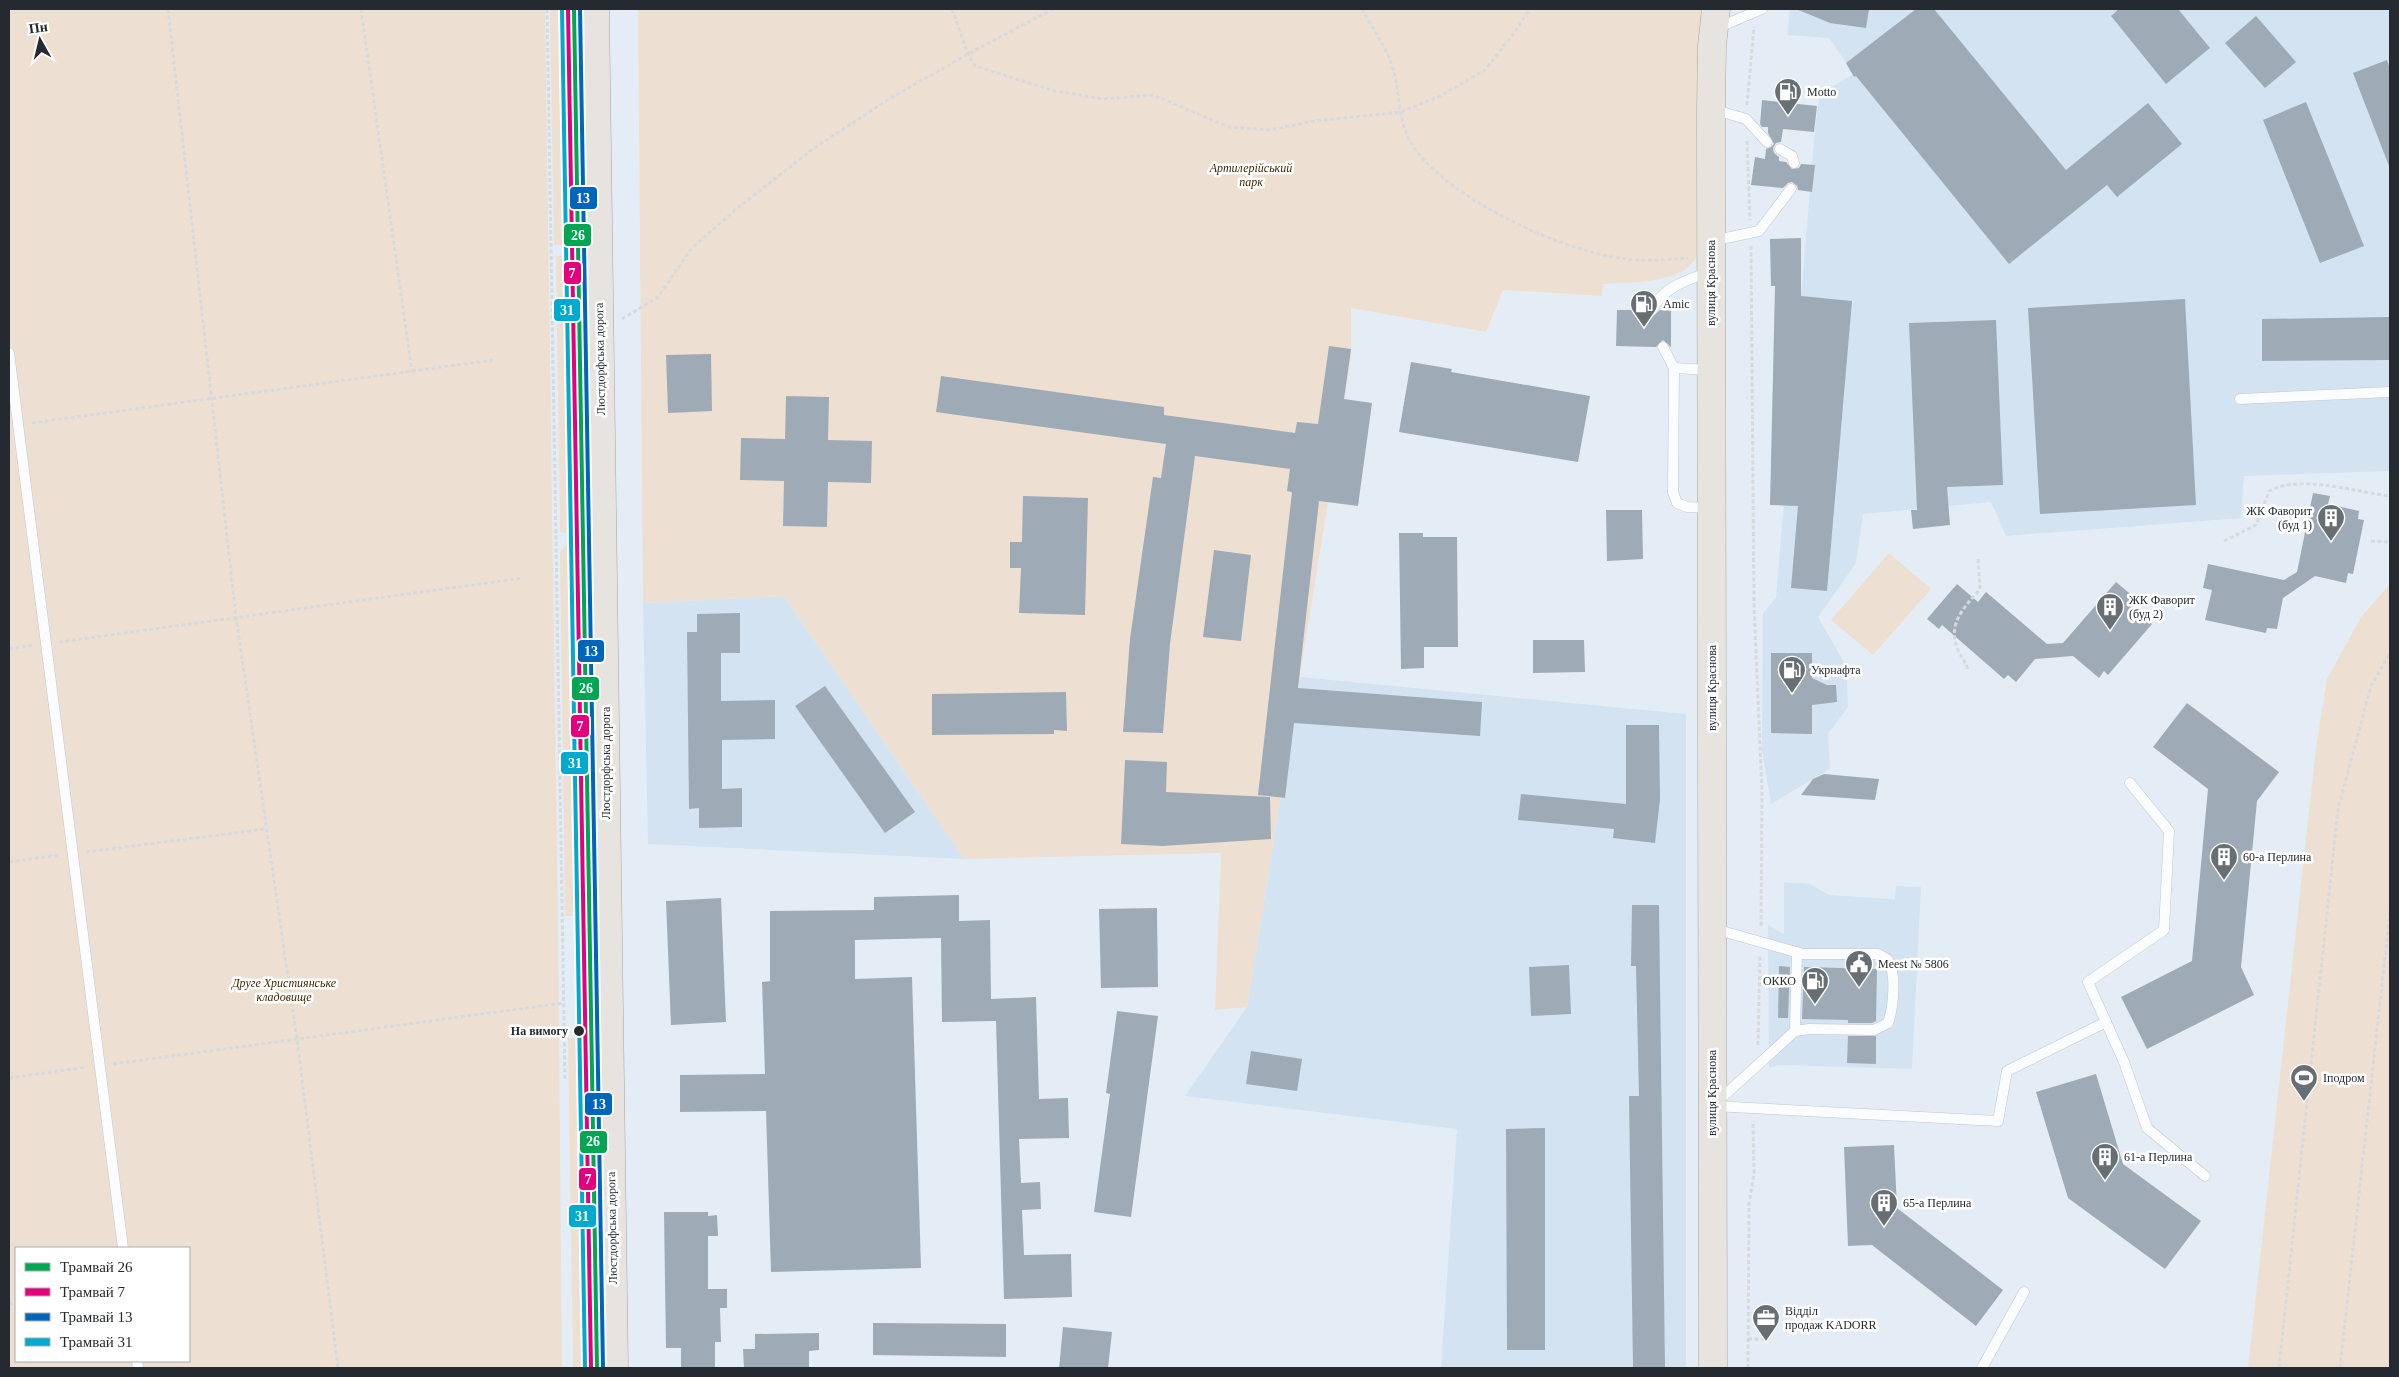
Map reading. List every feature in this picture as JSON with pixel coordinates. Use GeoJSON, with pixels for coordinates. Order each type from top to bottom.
{"type":"FeatureCollection","features":[{"type":"Feature","properties":{"kind":"main road","name":"Люстдорфська дорога"},"geometry":{"type":"LineString","coordinates":[[595,9],[614,1368]]}},
{"type":"Feature","properties":{"kind":"main road","name":"вулиця Краснова"},"geometry":{"type":"LineString","coordinates":[[1713,1368],[1711,109],[1715,19]]}},
{"type":"Feature","properties":{"kind":"lane"},"geometry":{"type":"LineString","coordinates":[[1715,19],[1759,10]]}},
{"type":"Feature","properties":{"kind":"lane"},"geometry":{"type":"LineString","coordinates":[[1711,109],[1746,119],[1767,142]]}},
{"type":"Feature","properties":{"kind":"lane"},"geometry":{"type":"LineString","coordinates":[[1780,149],[1792,156],[1794,163]]}},
{"type":"Feature","properties":{"kind":"lane"},"geometry":{"type":"LineString","coordinates":[[1712,242],[1759,231],[1790,194],[1791,189]]}},
{"type":"Feature","properties":{"kind":"lane"},"geometry":{"type":"LineString","coordinates":[[1652,310],[1661,295],[1687,279],[1712,272]]}},
{"type":"Feature","properties":{"kind":"lane"},"geometry":{"type":"LineString","coordinates":[[1663,347],[1674,368],[1673,492],[1677,503],[1687,507],[1712,508]]}},
{"type":"Feature","properties":{"kind":"lane"},"geometry":{"type":"LineString","coordinates":[[9,353],[123,1247]]}},
{"type":"Feature","properties":{"kind":"lane"},"geometry":{"type":"LineString","coordinates":[[1674,368],[1712,370]]}},
{"type":"Feature","properties":{"kind":"lane"},"geometry":{"type":"LineString","coordinates":[[2240,399],[2390,392]]}},
{"type":"Feature","properties":{"kind":"lane"},"geometry":{"type":"LineString","coordinates":[[2130,783],[2169,832],[2164,930],[2088,982],[2124,1062],[2147,1128],[2205,1176]]}},
{"type":"Feature","properties":{"kind":"lane"},"geometry":{"type":"LineString","coordinates":[[1712,928],[1803,954],[1878,954],[1887,960],[1892,973],[1892,1011],[1888,1023],[1874,1030],[1809,1029],[1795,1031],[1712,1106]]}},
{"type":"Feature","properties":{"kind":"lane"},"geometry":{"type":"LineString","coordinates":[[1795,1031],[1797,952]]}},
{"type":"Feature","properties":{"kind":"lane"},"geometry":{"type":"LineString","coordinates":[[1712,1106],[1997,1123],[2007,1071],[2106,1022]]}},
{"type":"Feature","properties":{"kind":"lane"},"geometry":{"type":"LineString","coordinates":[[1982,1368],[2024,1292]]}},
{"type":"Feature","properties":{"kind":"path"},"geometry":{"type":"LineString","coordinates":[[168,9],[236,618],[297,1039],[338,1368]]}},
{"type":"Feature","properties":{"kind":"path"},"geometry":{"type":"LineString","coordinates":[[361,9],[412,372]]}},
{"type":"Feature","properties":{"kind":"path"},"geometry":{"type":"LineString","coordinates":[[547,9],[565,1079]]}},
{"type":"Feature","properties":{"kind":"path"},"geometry":{"type":"LineString","coordinates":[[952,9],[968,54],[975,66],[1055,91],[1103,99],[1153,95],[1214,122],[1244,130],[1268,130],[1315,121],[1401,112],[1440,96],[1485,70],[1514,34],[1530,9]]}},
{"type":"Feature","properties":{"kind":"path"},"geometry":{"type":"LineString","coordinates":[[600,332],[658,297],[692,248],[735,210],[813,149],[889,99],[1053,9]]}},
{"type":"Feature","properties":{"kind":"path"},"geometry":{"type":"LineString","coordinates":[[1362,9],[1393,68],[1401,112],[1410,141],[1424,161],[1460,190],[1537,234],[1591,252],[1637,260],[1688,258]]}},
{"type":"Feature","properties":{"kind":"path"},"geometry":{"type":"LineString","coordinates":[[1757,1067],[1762,791],[1754,607],[1750,233],[1746,119],[1759,10]]}},
{"type":"Feature","properties":{"kind":"path"},"geometry":{"type":"LineString","coordinates":[[18,425],[493,360]]}},
{"type":"Feature","properties":{"kind":"path"},"geometry":{"type":"LineString","coordinates":[[2224,541],[2256,526],[2269,491],[2279,485],[2319,485],[2390,496]]}},
{"type":"Feature","properties":{"kind":"path"},"geometry":{"type":"LineString","coordinates":[[2371,541],[2390,542]]}},
{"type":"Feature","properties":{"kind":"path"},"geometry":{"type":"LineString","coordinates":[[1968,669],[1956,646],[1954,633],[1958,614],[1980,589],[1978,558]]}},
{"type":"Feature","properties":{"kind":"path"},"geometry":{"type":"LineString","coordinates":[[9,648],[523,578]]}},
{"type":"Feature","properties":{"kind":"path"},"geometry":{"type":"LineString","coordinates":[[2279,1368],[2338,809],[2371,686],[2390,653]]}},
{"type":"Feature","properties":{"kind":"path"},"geometry":{"type":"LineString","coordinates":[[9,862],[266,829]]}},
{"type":"Feature","properties":{"kind":"path"},"geometry":{"type":"LineString","coordinates":[[2340,1368],[2390,911]]}},
{"type":"Feature","properties":{"kind":"path"},"geometry":{"type":"LineString","coordinates":[[9,1078],[563,1003]]}},
{"type":"Feature","properties":{"kind":"path"},"geometry":{"type":"LineString","coordinates":[[1748,1368],[1749,1206],[1754,1173],[1753,1113]]}},
{"type":"Feature","properties":{"kind":"path"},"geometry":{"type":"LineString","coordinates":[[1748,1339],[1764,1339]]}},
{"type":"Feature","properties":{"kind":"shaded area"},"geometry":{"type":"Polygon","coordinates":[[[1790,9],[2390,9],[2390,471],[2244,476],[2241,518],[2006,536],[1991,502],[1863,514],[1856,563],[1818,617],[1845,664],[1847,680],[1848,707],[1828,734],[1830,769],[1771,804],[1762,750],[1763,613],[1776,598],[1815,130],[1820,93],[1854,74],[1829,38],[1787,35],[1790,9]]]}},
{"type":"Feature","properties":{"kind":"shaded area"},"geometry":{"type":"Polygon","coordinates":[[[784,596],[964,859],[648,844],[643,603],[784,596]]]}},
{"type":"Feature","properties":{"kind":"shaded area"},"geometry":{"type":"Polygon","coordinates":[[[1300,677],[1686,714],[1686,1368],[1441,1368],[1457,1129],[1185,1096],[1247,1007],[1300,677]]]}},
{"type":"Feature","properties":{"kind":"shaded area"},"geometry":{"type":"Polygon","coordinates":[[[1784,882],[1810,884],[1829,895],[1895,899],[1896,886],[1921,887],[1912,1069],[1778,1065],[1769,1068],[1768,925],[1784,934],[1784,882]]]}},
{"type":"Feature","properties":{"kind":"green space","name":"Друге Християнське кладовище"},"geometry":{"type":"Polygon","coordinates":[[[9,9],[545,9],[558,921],[562,1368],[9,1368],[9,9]]]}},
{"type":"Feature","properties":{"kind":"green space"},"geometry":{"type":"Polygon","coordinates":[[[550,9],[576,9],[580,245],[554,245],[550,9]]]}},
{"type":"Feature","properties":{"kind":"green space","name":"Артилерійський парк"},"geometry":{"type":"Polygon","coordinates":[[[638,9],[1712,9],[1705,241],[1695,260],[1685,269],[1664,278],[1603,284],[1602,296],[1503,290],[1486,332],[1351,308],[1351,358],[1247,1007],[1215,1010],[1221,853],[964,859],[784,596],[643,603],[638,9]]]}},
{"type":"Feature","properties":{"kind":"green space"},"geometry":{"type":"Polygon","coordinates":[[[556,256],[580,256],[586,528],[577,535],[560,532],[556,256]]]}},
{"type":"Feature","properties":{"kind":"green space"},"geometry":{"type":"Polygon","coordinates":[[[567,542],[586,543],[600,1368],[573,1368],[568,1038],[577,1037],[574,916],[565,916],[560,553],[567,542]]]}},
{"type":"Feature","properties":{"kind":"green space"},"geometry":{"type":"Polygon","coordinates":[[[1889,553],[1931,589],[1873,655],[1831,620],[1889,553]]]}},
{"type":"Feature","properties":{"kind":"green space"},"geometry":{"type":"Polygon","coordinates":[[[2390,584],[2390,1368],[2248,1368],[2316,748],[2327,679],[2361,617],[2390,584]]]}},
{"type":"Feature","properties":{"kind":"building"},"geometry":{"type":"Polygon","coordinates":[[[1796,9],[1869,9],[1866,28],[1830,23],[1796,9]]]}},
{"type":"Feature","properties":{"kind":"building"},"geometry":{"type":"Polygon","coordinates":[[[1916,9],[1934,9],[2066,170],[2148,103],[2182,144],[2117,197],[2107,185],[2009,264],[1856,76],[1854,77],[1846,63],[1916,9]]]}},
{"type":"Feature","properties":{"kind":"building"},"geometry":{"type":"Polygon","coordinates":[[[2119,9],[2178,9],[2210,48],[2166,84],[2111,16],[2119,9]]]}},
{"type":"Feature","properties":{"kind":"building"},"geometry":{"type":"Polygon","coordinates":[[[2256,16],[2296,62],[2265,88],[2225,43],[2256,16]]]}},
{"type":"Feature","properties":{"kind":"building"},"geometry":{"type":"Polygon","coordinates":[[[2387,60],[2390,69],[2389,166],[2353,73],[2387,60]]]}},
{"type":"Feature","properties":{"kind":"building"},"geometry":{"type":"Polygon","coordinates":[[[1762,100],[1817,106],[1814,132],[1783,129],[1781,142],[1776,143],[1773,148],[1774,153],[1779,157],[1779,161],[1786,162],[1792,169],[1799,168],[1801,164],[1815,165],[1812,192],[1798,190],[1797,186],[1792,182],[1783,188],[1751,185],[1755,157],[1765,159],[1766,149],[1774,144],[1768,133],[1768,127],[1762,127],[1760,124],[1762,100]]]}},
{"type":"Feature","properties":{"kind":"building"},"geometry":{"type":"Polygon","coordinates":[[[2306,102],[2364,246],[2320,263],[2263,120],[2306,102]]]}},
{"type":"Feature","properties":{"kind":"building"},"geometry":{"type":"Polygon","coordinates":[[[1801,238],[1801,296],[1852,301],[1827,591],[1791,588],[1798,506],[1770,505],[1775,286],[1771,286],[1770,239],[1801,238]]]}},
{"type":"Feature","properties":{"kind":"building"},"geometry":{"type":"Polygon","coordinates":[[[2185,299],[2196,505],[2040,514],[2028,308],[2185,299]]]}},
{"type":"Feature","properties":{"kind":"building","name":"Amic"},"geometry":{"type":"Polygon","coordinates":[[[1617,310],[1645,310],[1648,316],[1652,317],[1660,310],[1671,310],[1671,347],[1663,340],[1656,347],[1616,346],[1617,310]]]}},
{"type":"Feature","properties":{"kind":"building"},"geometry":{"type":"Polygon","coordinates":[[[2390,317],[2390,360],[2262,361],[2262,319],[2390,317]]]}},
{"type":"Feature","properties":{"kind":"building"},"geometry":{"type":"Polygon","coordinates":[[[1996,320],[2003,485],[1947,487],[1950,525],[1913,529],[1911,510],[1917,510],[1909,323],[1996,320]]]}},
{"type":"Feature","properties":{"kind":"building"},"geometry":{"type":"Polygon","coordinates":[[[1329,346],[1351,349],[1344,399],[1372,403],[1358,506],[1319,501],[1298,688],[1482,702],[1480,736],[1294,723],[1285,798],[1258,795],[1292,492],[1287,491],[1290,469],[1195,456],[1170,644],[1163,733],[1123,732],[1130,639],[1153,477],[1161,478],[1166,444],[936,412],[941,376],[1164,407],[1164,415],[1295,433],[1297,422],[1318,424],[1329,346]]]}},
{"type":"Feature","properties":{"kind":"building"},"geometry":{"type":"Polygon","coordinates":[[[711,354],[712,411],[668,413],[666,355],[711,354]]]}},
{"type":"Feature","properties":{"kind":"building"},"geometry":{"type":"Polygon","coordinates":[[[1411,362],[1452,369],[1451,372],[1590,396],[1578,462],[1399,432],[1411,362]]]}},
{"type":"Feature","properties":{"kind":"building"},"geometry":{"type":"Polygon","coordinates":[[[786,396],[829,397],[828,440],[872,441],[871,483],[828,482],[827,527],[783,526],[784,481],[740,480],[741,438],[785,439],[786,396]]]}},
{"type":"Feature","properties":{"kind":"building","name":"ЖК Фаворит (буд 1)"},"geometry":{"type":"Polygon","coordinates":[[[2313,493],[2330,496],[2328,504],[2359,511],[2358,519],[2364,520],[2353,574],[2348,573],[2346,583],[2315,576],[2283,598],[2277,629],[2267,628],[2266,633],[2205,620],[2212,590],[2203,588],[2208,564],[2284,580],[2297,572],[2313,493]]]}},
{"type":"Feature","properties":{"kind":"building"},"geometry":{"type":"Polygon","coordinates":[[[1023,496],[1088,498],[1085,615],[1019,613],[1021,568],[1010,568],[1010,542],[1022,542],[1023,496]]]}},
{"type":"Feature","properties":{"kind":"building"},"geometry":{"type":"Polygon","coordinates":[[[1606,510],[1642,510],[1643,559],[1607,561],[1606,510]]]}},
{"type":"Feature","properties":{"kind":"building"},"geometry":{"type":"Polygon","coordinates":[[[1399,533],[1423,533],[1423,537],[1457,537],[1458,647],[1424,647],[1424,668],[1401,669],[1399,533]]]}},
{"type":"Feature","properties":{"kind":"building"},"geometry":{"type":"Polygon","coordinates":[[[1214,550],[1251,555],[1241,641],[1203,637],[1214,550]]]}},
{"type":"Feature","properties":{"kind":"building","name":"ЖК Фаворит (буд 2)"},"geometry":{"type":"Polygon","coordinates":[[[2116,582],[2135,598],[2130,604],[2152,624],[2108,675],[2104,671],[2099,678],[2073,656],[2035,659],[2016,682],[2008,675],[2004,679],[1942,625],[1939,629],[1927,619],[1957,584],[1978,602],[1986,592],[2047,644],[2063,643],[2116,582]]]}},
{"type":"Feature","properties":{"kind":"building"},"geometry":{"type":"Polygon","coordinates":[[[740,613],[740,653],[721,653],[721,701],[775,700],[775,739],[722,740],[722,789],[742,788],[742,827],[699,828],[699,808],[689,809],[687,632],[697,632],[697,614],[740,613]]]}},
{"type":"Feature","properties":{"kind":"building"},"geometry":{"type":"Polygon","coordinates":[[[1533,640],[1584,640],[1585,672],[1533,673],[1533,640]]]}},
{"type":"Feature","properties":{"kind":"building","name":"Укрнафта"},"geometry":{"type":"Polygon","coordinates":[[[1771,653],[1812,653],[1812,678],[1827,685],[1836,685],[1837,702],[1812,705],[1812,734],[1771,733],[1771,653]]]}},
{"type":"Feature","properties":{"kind":"building"},"geometry":{"type":"Polygon","coordinates":[[[825,686],[915,812],[885,833],[795,706],[825,686]]]}},
{"type":"Feature","properties":{"kind":"building"},"geometry":{"type":"Polygon","coordinates":[[[1066,692],[1067,731],[1054,730],[1054,734],[932,735],[932,694],[1066,692]]]}},
{"type":"Feature","properties":{"kind":"building","name":"60-а Перлина"},"geometry":{"type":"Polygon","coordinates":[[[2187,703],[2279,772],[2257,801],[2241,967],[2254,995],[2147,1049],[2121,997],[2192,961],[2208,789],[2153,747],[2187,703]]]}},
{"type":"Feature","properties":{"kind":"building"},"geometry":{"type":"Polygon","coordinates":[[[1626,725],[1659,725],[1660,799],[1655,843],[1613,838],[1614,829],[1518,820],[1521,794],[1626,804],[1626,725]]]}},
{"type":"Feature","properties":{"kind":"building"},"geometry":{"type":"Polygon","coordinates":[[[1125,760],[1167,762],[1166,792],[1270,797],[1271,839],[1163,846],[1121,844],[1125,760]]]}},
{"type":"Feature","properties":{"kind":"building"},"geometry":{"type":"Polygon","coordinates":[[[1824,774],[1879,779],[1875,800],[1801,795],[1813,779],[1824,774]]]}},
{"type":"Feature","properties":{"kind":"building"},"geometry":{"type":"Polygon","coordinates":[[[959,895],[959,921],[990,920],[991,999],[1036,997],[1039,1099],[1068,1098],[1069,1138],[1019,1139],[1021,1183],[1040,1182],[1041,1209],[1022,1210],[1024,1255],[1071,1254],[1072,1297],[1004,1299],[996,1021],[942,1022],[941,938],[855,940],[855,979],[912,977],[921,1268],[771,1272],[766,1111],[680,1112],[680,1075],[765,1074],[762,982],[770,981],[770,911],[874,910],[874,897],[959,895]]]}},
{"type":"Feature","properties":{"kind":"building"},"geometry":{"type":"Polygon","coordinates":[[[721,898],[726,1022],[671,1025],[666,901],[721,898]]]}},
{"type":"Feature","properties":{"kind":"building"},"geometry":{"type":"Polygon","coordinates":[[[1632,905],[1659,905],[1665,1368],[1633,1368],[1629,1096],[1639,1096],[1636,966],[1631,966],[1632,905]]]}},
{"type":"Feature","properties":{"kind":"building"},"geometry":{"type":"Polygon","coordinates":[[[1157,908],[1158,987],[1101,988],[1099,909],[1157,908]]]}},
{"type":"Feature","properties":{"kind":"building"},"geometry":{"type":"Polygon","coordinates":[[[1569,965],[1571,1014],[1531,1016],[1529,967],[1569,965]]]}},
{"type":"Feature","properties":{"kind":"building"},"geometry":{"type":"Polygon","coordinates":[[[1779,966],[1790,967],[1788,1018],[1778,1018],[1779,966]]]}},
{"type":"Feature","properties":{"kind":"building","name":"ОККО"},"geometry":{"type":"Polygon","coordinates":[[[1804,967],[1877,969],[1876,1021],[1872,1023],[1848,1023],[1848,1020],[1802,1019],[1804,967]]]}},
{"type":"Feature","properties":{"kind":"building"},"geometry":{"type":"Polygon","coordinates":[[[1117,1011],[1158,1016],[1131,1217],[1094,1212],[1110,1094],[1106,1093],[1117,1011]]]}},
{"type":"Feature","properties":{"kind":"building"},"geometry":{"type":"Polygon","coordinates":[[[1848,1036],[1876,1036],[1876,1064],[1847,1063],[1848,1036]]]}},
{"type":"Feature","properties":{"kind":"building"},"geometry":{"type":"Polygon","coordinates":[[[1251,1051],[1302,1059],[1297,1091],[1246,1084],[1251,1051]]]}},
{"type":"Feature","properties":{"kind":"building","name":"61-а Перлина"},"geometry":{"type":"Polygon","coordinates":[[[2096,1074],[2123,1164],[2201,1221],[2165,1269],[2068,1198],[2036,1092],[2096,1074]]]}},
{"type":"Feature","properties":{"kind":"building"},"geometry":{"type":"Polygon","coordinates":[[[1545,1128],[1545,1350],[1507,1350],[1506,1129],[1545,1128]]]}},
{"type":"Feature","properties":{"kind":"building","name":"65-а Перлина"},"geometry":{"type":"Polygon","coordinates":[[[1894,1145],[1897,1208],[2003,1290],[1976,1326],[1872,1245],[1848,1246],[1844,1147],[1894,1145]]]}},
{"type":"Feature","properties":{"kind":"building"},"geometry":{"type":"Polygon","coordinates":[[[664,1212],[708,1212],[708,1216],[717,1215],[718,1236],[708,1236],[708,1289],[727,1289],[727,1308],[720,1308],[721,1342],[715,1342],[715,1368],[681,1368],[681,1348],[666,1348],[664,1212]]]}},
{"type":"Feature","properties":{"kind":"building"},"geometry":{"type":"Polygon","coordinates":[[[873,1323],[1006,1324],[1006,1357],[873,1355],[873,1323]]]}},
{"type":"Feature","properties":{"kind":"building"},"geometry":{"type":"Polygon","coordinates":[[[1063,1327],[1112,1332],[1108,1368],[1059,1368],[1063,1327]]]}},
{"type":"Feature","properties":{"kind":"building"},"geometry":{"type":"Polygon","coordinates":[[[819,1333],[819,1350],[809,1351],[809,1368],[744,1368],[743,1349],[755,1349],[755,1334],[819,1333]]]}},
{"type":"Feature","properties":{"kind":"tram line","name":"31"},"geometry":{"type":"LineString","coordinates":[[562,9],[585,1368]]}},
{"type":"Feature","properties":{"kind":"tram line","name":"7"},"geometry":{"type":"LineString","coordinates":[[568,9],[591,1368]]}},
{"type":"Feature","properties":{"kind":"tram line","name":"26"},"geometry":{"type":"LineString","coordinates":[[574,9],[597,1368]]}},
{"type":"Feature","properties":{"kind":"tram line","name":"13"},"geometry":{"type":"LineString","coordinates":[[580,9],[603,1368]]}},
{"type":"Feature","properties":{"kind":"place","name":"Motto"},"geometry":{"type":"Point","coordinates":[1788,116]}},
{"type":"Feature","properties":{"kind":"place","name":"Amic"},"geometry":{"type":"Point","coordinates":[1644,328]}},
{"type":"Feature","properties":{"kind":"place","name":"ЖК Фаворит (буд 1)"},"geometry":{"type":"Point","coordinates":[2331,542]}},
{"type":"Feature","properties":{"kind":"place","name":"ЖК Фаворит (буд 2)"},"geometry":{"type":"Point","coordinates":[2110,631]}},
{"type":"Feature","properties":{"kind":"place","name":"Укрнафта"},"geometry":{"type":"Point","coordinates":[1792,694]}},
{"type":"Feature","properties":{"kind":"place","name":"60-а Перлина"},"geometry":{"type":"Point","coordinates":[2224,881]}},
{"type":"Feature","properties":{"kind":"place","name":"Meest № 5806"},"geometry":{"type":"Point","coordinates":[1859,988]}},
{"type":"Feature","properties":{"kind":"place","name":"ОККО"},"geometry":{"type":"Point","coordinates":[1815,1005]}},
{"type":"Feature","properties":{"kind":"place","name":"На вимогу"},"geometry":{"type":"Point","coordinates":[579,1031]}},
{"type":"Feature","properties":{"kind":"place","name":"Іподром"},"geometry":{"type":"Point","coordinates":[2304,1102]}},
{"type":"Feature","properties":{"kind":"place","name":"61-а Перлина"},"geometry":{"type":"Point","coordinates":[2105,1181]}},
{"type":"Feature","properties":{"kind":"place","name":"65-а Перлина"},"geometry":{"type":"Point","coordinates":[1884,1227]}},
{"type":"Feature","properties":{"kind":"place","name":"Відділ продаж KADORR"},"geometry":{"type":"Point","coordinates":[1766,1342]}}]}
